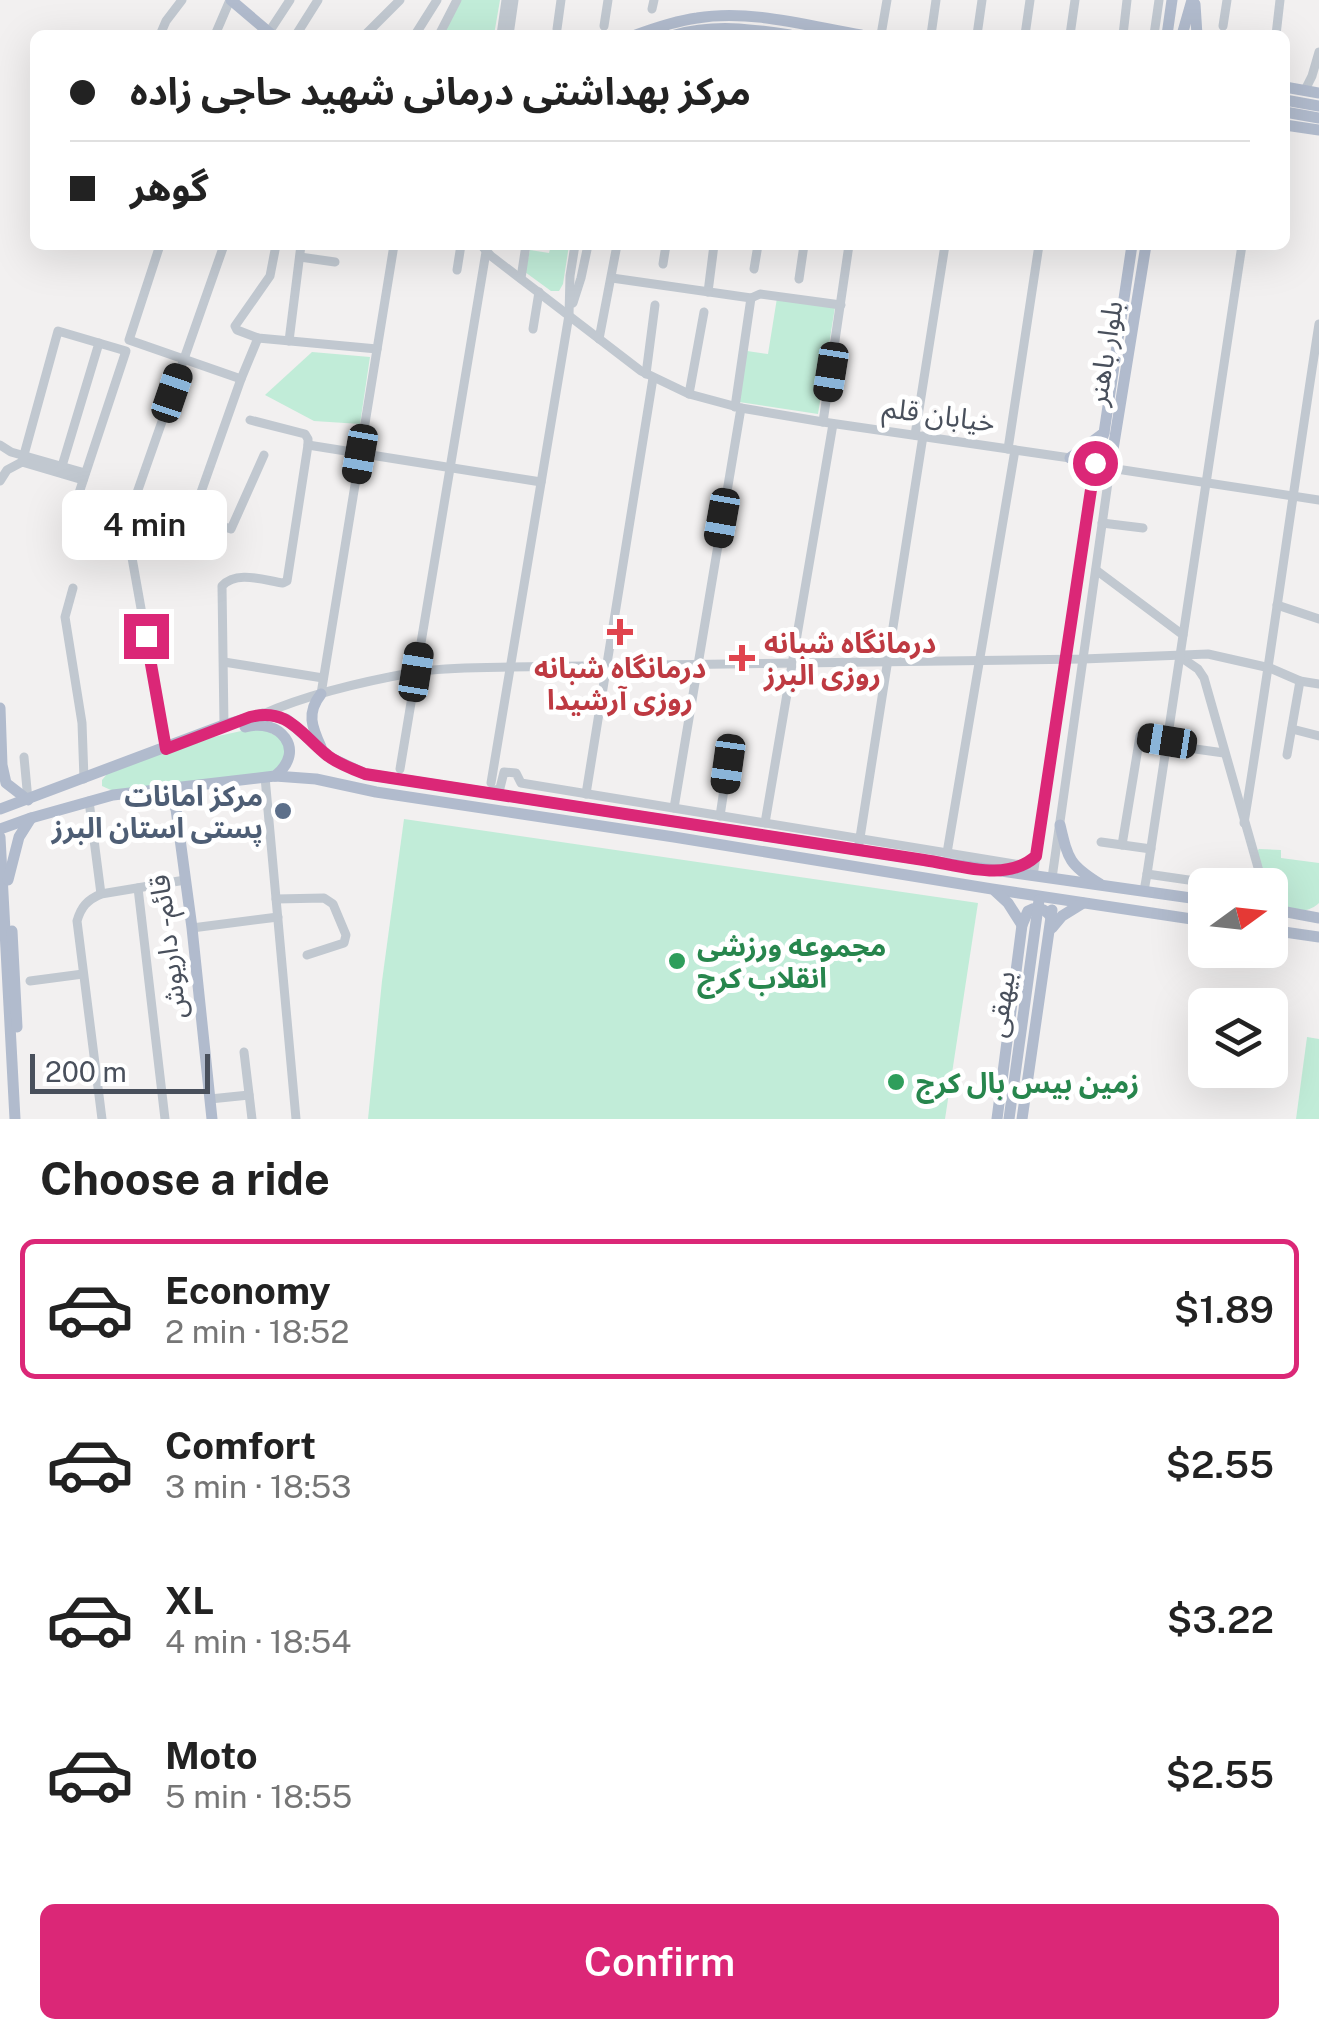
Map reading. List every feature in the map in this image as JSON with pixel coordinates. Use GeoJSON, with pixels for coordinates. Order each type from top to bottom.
{"type":"FeatureCollection","features":[{"type":"Feature","properties":{"kind":"main road"},"geometry":{"type":"LineString","coordinates":[[1168,30],[1172,0]]}},
{"type":"Feature","properties":{"kind":"main road"},"geometry":{"type":"LineString","coordinates":[[1181,30],[1184,0]]}},
{"type":"Feature","properties":{"kind":"main road"},"geometry":{"type":"LineString","coordinates":[[1183,30],[1194,0]]}},
{"type":"Feature","properties":{"kind":"main road"},"geometry":{"type":"LineString","coordinates":[[1194,0],[1197,30]]}},
{"type":"Feature","properties":{"kind":"main road"},"geometry":{"type":"LineString","coordinates":[[233,1],[262,30]]}},
{"type":"Feature","properties":{"kind":"main road"},"geometry":{"type":"LineString","coordinates":[[661,30],[731,16],[830,30]]}},
{"type":"Feature","properties":{"kind":"main road"},"geometry":{"type":"LineString","coordinates":[[684,30],[696,23],[747,30]]}},
{"type":"Feature","properties":{"kind":"main road"},"geometry":{"type":"LineString","coordinates":[[1290,88],[1319,92]]}},
{"type":"Feature","properties":{"kind":"main road"},"geometry":{"type":"LineString","coordinates":[[1290,101],[1319,106]]}},
{"type":"Feature","properties":{"kind":"main road"},"geometry":{"type":"LineString","coordinates":[[1290,113],[1319,118]]}},
{"type":"Feature","properties":{"kind":"main road"},"geometry":{"type":"LineString","coordinates":[[1290,125],[1319,130]]}},
{"type":"Feature","properties":{"kind":"main road","name":"بلوار باهنر"},"geometry":{"type":"LineString","coordinates":[[1095,463],[1104,433],[1131,250]]}},
{"type":"Feature","properties":{"kind":"main road","name":"بلوار باهنر"},"geometry":{"type":"LineString","coordinates":[[1110,468],[1145,250]]}},
{"type":"Feature","properties":{"kind":"main road"},"geometry":{"type":"LineString","coordinates":[[1070,458],[1104,433]]}},
{"type":"Feature","properties":{"kind":"main road"},"geometry":{"type":"LineString","coordinates":[[321,694],[311,708],[310,718],[322,751]]}},
{"type":"Feature","properties":{"kind":"main road"},"geometry":{"type":"LineString","coordinates":[[0,708],[6,782],[28,800]]}},
{"type":"Feature","properties":{"kind":"main road"},"geometry":{"type":"LineString","coordinates":[[1,809],[263,714],[286,719],[340,764],[365,774],[491,788],[599,809],[651,811],[859,844],[918,859],[1028,871],[1188,897]]}},
{"type":"Feature","properties":{"kind":"main road"},"geometry":{"type":"LineString","coordinates":[[190,739],[256,724],[272,727],[285,738],[291,753],[284,770],[270,776]]}},
{"type":"Feature","properties":{"kind":"main road"},"geometry":{"type":"LineString","coordinates":[[106,771],[100,786],[114,796]]}},
{"type":"Feature","properties":{"kind":"main road"},"geometry":{"type":"LineString","coordinates":[[14,1119],[2,831],[31,818],[145,790],[270,776],[316,779],[376,792],[924,877],[1044,901],[1188,918]]}},
{"type":"Feature","properties":{"kind":"main road","name":"قائم - داریوش"},"geometry":{"type":"LineString","coordinates":[[145,790],[165,794],[174,802],[212,1119]]}},
{"type":"Feature","properties":{"kind":"main road"},"geometry":{"type":"LineString","coordinates":[[574,822],[580,815],[576,806]]}},
{"type":"Feature","properties":{"kind":"main road"},"geometry":{"type":"LineString","coordinates":[[597,826],[594,816],[599,809]]}},
{"type":"Feature","properties":{"kind":"main road"},"geometry":{"type":"LineString","coordinates":[[8,880],[19,837],[31,818]]}},
{"type":"Feature","properties":{"kind":"main road"},"geometry":{"type":"LineString","coordinates":[[1060,825],[1067,854],[1078,870],[1104,886]]}},
{"type":"Feature","properties":{"kind":"main road"},"geometry":{"type":"LineString","coordinates":[[1028,871],[1036,852]]}},
{"type":"Feature","properties":{"kind":"main road"},"geometry":{"type":"LineString","coordinates":[[0,853],[8,880],[16,968],[18,1045],[12,1065]]}},
{"type":"Feature","properties":{"kind":"main road"},"geometry":{"type":"LineString","coordinates":[[907,875],[918,859]]}},
{"type":"Feature","properties":{"kind":"main road"},"geometry":{"type":"LineString","coordinates":[[918,859],[924,877]]}},
{"type":"Feature","properties":{"kind":"main road"},"geometry":{"type":"LineString","coordinates":[[992,889],[1008,903],[1022,925]]}},
{"type":"Feature","properties":{"kind":"main road"},"geometry":{"type":"LineString","coordinates":[[1022,925],[1028,911],[1044,901]]}},
{"type":"Feature","properties":{"kind":"main road","name":"بیهقی"},"geometry":{"type":"LineString","coordinates":[[1022,1119],[1051,916],[1044,901]]}},
{"type":"Feature","properties":{"kind":"main road","name":"بیهقی"},"geometry":{"type":"LineString","coordinates":[[1009,1119],[1044,901]]}},
{"type":"Feature","properties":{"kind":"main road"},"geometry":{"type":"LineString","coordinates":[[1049,932],[1062,916],[1083,903]]}},
{"type":"Feature","properties":{"kind":"main road"},"geometry":{"type":"LineString","coordinates":[[1288,912],[1319,915]]}},
{"type":"Feature","properties":{"kind":"main road","name":"بیهقی"},"geometry":{"type":"LineString","coordinates":[[998,1119],[1022,925]]}},
{"type":"Feature","properties":{"kind":"main road"},"geometry":{"type":"LineString","coordinates":[[1288,933],[1319,938]]}},
{"type":"Feature","properties":{"kind":"street"},"geometry":{"type":"LineString","coordinates":[[162,30],[182,0]]}},
{"type":"Feature","properties":{"kind":"street"},"geometry":{"type":"LineString","coordinates":[[266,30],[290,0]]}},
{"type":"Feature","properties":{"kind":"street"},"geometry":{"type":"LineString","coordinates":[[299,30],[318,0]]}},
{"type":"Feature","properties":{"kind":"street"},"geometry":{"type":"LineString","coordinates":[[370,30],[400,0]]}},
{"type":"Feature","properties":{"kind":"street"},"geometry":{"type":"LineString","coordinates":[[419,30],[437,0]]}},
{"type":"Feature","properties":{"kind":"street"},"geometry":{"type":"LineString","coordinates":[[442,30],[457,0]]}},
{"type":"Feature","properties":{"kind":"street"},"geometry":{"type":"LineString","coordinates":[[502,30],[506,0]]}},
{"type":"Feature","properties":{"kind":"street"},"geometry":{"type":"LineString","coordinates":[[510,30],[514,0]]}},
{"type":"Feature","properties":{"kind":"street"},"geometry":{"type":"LineString","coordinates":[[556,29],[561,0]]}},
{"type":"Feature","properties":{"kind":"street"},"geometry":{"type":"LineString","coordinates":[[604,26],[608,0]]}},
{"type":"Feature","properties":{"kind":"street"},"geometry":{"type":"LineString","coordinates":[[882,30],[886,0]]}},
{"type":"Feature","properties":{"kind":"street"},"geometry":{"type":"LineString","coordinates":[[931,30],[936,0]]}},
{"type":"Feature","properties":{"kind":"street"},"geometry":{"type":"LineString","coordinates":[[978,30],[982,0]]}},
{"type":"Feature","properties":{"kind":"street"},"geometry":{"type":"LineString","coordinates":[[1025,30],[1030,0]]}},
{"type":"Feature","properties":{"kind":"street"},"geometry":{"type":"LineString","coordinates":[[1071,30],[1075,0]]}},
{"type":"Feature","properties":{"kind":"street"},"geometry":{"type":"LineString","coordinates":[[1124,30],[1127,0]]}},
{"type":"Feature","properties":{"kind":"street"},"geometry":{"type":"LineString","coordinates":[[1155,30],[1160,0]]}},
{"type":"Feature","properties":{"kind":"street"},"geometry":{"type":"LineString","coordinates":[[1223,26],[1227,0]]}},
{"type":"Feature","properties":{"kind":"street"},"geometry":{"type":"LineString","coordinates":[[1277,30],[1280,0]]}},
{"type":"Feature","properties":{"kind":"street"},"geometry":{"type":"LineString","coordinates":[[218,30],[233,1]]}},
{"type":"Feature","properties":{"kind":"street"},"geometry":{"type":"LineString","coordinates":[[1305,90],[1319,52]]}},
{"type":"Feature","properties":{"kind":"street"},"geometry":{"type":"LineString","coordinates":[[158,250],[129,340],[241,379]]}},
{"type":"Feature","properties":{"kind":"street"},"geometry":{"type":"LineString","coordinates":[[166,749],[126,524],[222,250]]}},
{"type":"Feature","properties":{"kind":"street"},"geometry":{"type":"LineString","coordinates":[[275,250],[272,272],[235,326],[240,332],[258,338],[378,349]]}},
{"type":"Feature","properties":{"kind":"street"},"geometry":{"type":"LineString","coordinates":[[288,341],[301,250]]}},
{"type":"Feature","properties":{"kind":"street"},"geometry":{"type":"LineString","coordinates":[[321,694],[393,250]]}},
{"type":"Feature","properties":{"kind":"street"},"geometry":{"type":"LineString","coordinates":[[457,270],[460,250]]}},
{"type":"Feature","properties":{"kind":"street"},"geometry":{"type":"LineString","coordinates":[[400,769],[484,250]]}},
{"type":"Feature","properties":{"kind":"street","name":"خیابان قلم"},"geometry":{"type":"LineString","coordinates":[[485,250],[599,340],[650,376],[689,394],[738,408],[1319,500]]}},
{"type":"Feature","properties":{"kind":"street"},"geometry":{"type":"LineString","coordinates":[[521,278],[525,250]]}},
{"type":"Feature","properties":{"kind":"street"},"geometry":{"type":"LineString","coordinates":[[575,250],[576,277]]}},
{"type":"Feature","properties":{"kind":"street"},"geometry":{"type":"LineString","coordinates":[[586,250],[569,315],[491,788],[500,788],[504,772],[516,774],[521,783],[651,811],[674,808],[859,844],[948,852],[1028,871]]}},
{"type":"Feature","properties":{"kind":"street"},"geometry":{"type":"LineString","coordinates":[[599,340],[616,250]]}},
{"type":"Feature","properties":{"kind":"street"},"geometry":{"type":"LineString","coordinates":[[663,264],[665,250]]}},
{"type":"Feature","properties":{"kind":"street"},"geometry":{"type":"LineString","coordinates":[[708,292],[713,250]]}},
{"type":"Feature","properties":{"kind":"street"},"geometry":{"type":"LineString","coordinates":[[754,269],[757,250]]}},
{"type":"Feature","properties":{"kind":"street"},"geometry":{"type":"LineString","coordinates":[[799,279],[803,250]]}},
{"type":"Feature","properties":{"kind":"street"},"geometry":{"type":"LineString","coordinates":[[765,823],[828,423],[849,250]]}},
{"type":"Feature","properties":{"kind":"street"},"geometry":{"type":"LineString","coordinates":[[859,844],[888,662],[944,250]]}},
{"type":"Feature","properties":{"kind":"street"},"geometry":{"type":"LineString","coordinates":[[948,852],[980,660],[1037,250]]}},
{"type":"Feature","properties":{"kind":"street"},"geometry":{"type":"LineString","coordinates":[[1144,891],[1241,250]]}},
{"type":"Feature","properties":{"kind":"street"},"geometry":{"type":"LineString","coordinates":[[300,257],[335,262]]}},
{"type":"Feature","properties":{"kind":"street"},"geometry":{"type":"LineString","coordinates":[[612,278],[751,298],[760,294],[841,305]]}},
{"type":"Feature","properties":{"kind":"street"},"geometry":{"type":"LineString","coordinates":[[533,329],[539,292]]}},
{"type":"Feature","properties":{"kind":"street"},"geometry":{"type":"LineString","coordinates":[[674,808],[738,408],[751,298]]}},
{"type":"Feature","properties":{"kind":"street"},"geometry":{"type":"LineString","coordinates":[[586,794],[650,376],[655,305]]}},
{"type":"Feature","properties":{"kind":"street"},"geometry":{"type":"LineString","coordinates":[[689,394],[704,312]]}},
{"type":"Feature","properties":{"kind":"street"},"geometry":{"type":"LineString","coordinates":[[1244,823],[1319,324]]}},
{"type":"Feature","properties":{"kind":"street"},"geometry":{"type":"LineString","coordinates":[[0,481],[22,458],[58,331],[126,351],[78,496]]}},
{"type":"Feature","properties":{"kind":"street"},"geometry":{"type":"LineString","coordinates":[[188,529],[258,338]]}},
{"type":"Feature","properties":{"kind":"street"},"geometry":{"type":"LineString","coordinates":[[62,466],[99,342]]}},
{"type":"Feature","properties":{"kind":"street"},"geometry":{"type":"LineString","coordinates":[[250,420],[360,454],[542,482]]}},
{"type":"Feature","properties":{"kind":"street"},"geometry":{"type":"LineString","coordinates":[[224,726],[221,590],[225,581],[235,577],[287,581],[312,422]]}},
{"type":"Feature","properties":{"kind":"street"},"geometry":{"type":"LineString","coordinates":[[0,446],[22,458],[84,477]]}},
{"type":"Feature","properties":{"kind":"street"},"geometry":{"type":"LineString","coordinates":[[192,516],[231,530],[264,455]]}},
{"type":"Feature","properties":{"kind":"street"},"geometry":{"type":"LineString","coordinates":[[22,458],[62,466],[84,477]]}},
{"type":"Feature","properties":{"kind":"street"},"geometry":{"type":"LineString","coordinates":[[1055,856],[1050,864],[1045,864],[1036,852],[1095,463]]}},
{"type":"Feature","properties":{"kind":"street"},"geometry":{"type":"LineString","coordinates":[[1052,878],[1110,468]]}},
{"type":"Feature","properties":{"kind":"street"},"geometry":{"type":"LineString","coordinates":[[1102,523],[1143,528]]}},
{"type":"Feature","properties":{"kind":"street"},"geometry":{"type":"LineString","coordinates":[[1096,570],[1183,635]]}},
{"type":"Feature","properties":{"kind":"street"},"geometry":{"type":"LineString","coordinates":[[74,588],[64,617],[82,723],[84,779]]}},
{"type":"Feature","properties":{"kind":"street"},"geometry":{"type":"LineString","coordinates":[[1277,605],[1319,619]]}},
{"type":"Feature","properties":{"kind":"street"},"geometry":{"type":"LineString","coordinates":[[1087,633],[1091,644],[1105,657]]}},
{"type":"Feature","properties":{"kind":"street"},"geometry":{"type":"LineString","coordinates":[[263,714],[289,702],[416,672],[510,666],[1208,654],[1319,684]]}},
{"type":"Feature","properties":{"kind":"street"},"geometry":{"type":"LineString","coordinates":[[1180,656],[1204,678],[1258,868]]}},
{"type":"Feature","properties":{"kind":"street"},"geometry":{"type":"LineString","coordinates":[[224,662],[324,678]]}},
{"type":"Feature","properties":{"kind":"street"},"geometry":{"type":"LineString","coordinates":[[1287,755],[1300,681]]}},
{"type":"Feature","properties":{"kind":"street"},"geometry":{"type":"LineString","coordinates":[[1292,729],[1319,736]]}},
{"type":"Feature","properties":{"kind":"street"},"geometry":{"type":"LineString","coordinates":[[1122,845],[1140,736],[1224,754]]}},
{"type":"Feature","properties":{"kind":"street"},"geometry":{"type":"LineString","coordinates":[[24,757],[28,800]]}},
{"type":"Feature","properties":{"kind":"street"},"geometry":{"type":"LineString","coordinates":[[720,816],[728,764]]}},
{"type":"Feature","properties":{"kind":"street"},"geometry":{"type":"LineString","coordinates":[[270,776],[276,899],[296,1119]]}},
{"type":"Feature","properties":{"kind":"street"},"geometry":{"type":"LineString","coordinates":[[89,802],[101,894]]}},
{"type":"Feature","properties":{"kind":"street"},"geometry":{"type":"LineString","coordinates":[[1101,842],[1151,849]]}},
{"type":"Feature","properties":{"kind":"street"},"geometry":{"type":"LineString","coordinates":[[1147,874],[1188,880]]}},
{"type":"Feature","properties":{"kind":"street"},"geometry":{"type":"LineString","coordinates":[[102,1119],[77,921],[90,898],[185,880]]}},
{"type":"Feature","properties":{"kind":"street"},"geometry":{"type":"LineString","coordinates":[[138,888],[165,1119]]}},
{"type":"Feature","properties":{"kind":"street"},"geometry":{"type":"LineString","coordinates":[[276,899],[324,898],[333,904],[346,935],[344,942],[307,955]]}},
{"type":"Feature","properties":{"kind":"street"},"geometry":{"type":"LineString","coordinates":[[192,928],[278,917]]}},
{"type":"Feature","properties":{"kind":"street"},"geometry":{"type":"LineString","coordinates":[[30,981],[83,974]]}},
{"type":"Feature","properties":{"kind":"street"},"geometry":{"type":"LineString","coordinates":[[244,1052],[252,1119]]}},
{"type":"Feature","properties":{"kind":"street"},"geometry":{"type":"LineString","coordinates":[[210,1099],[249,1096]]}},
{"type":"Feature","properties":{"kind":"green space"},"geometry":{"type":"Polygon","coordinates":[[[459,0],[500,0],[495,30],[444,30],[459,0]]]}},
{"type":"Feature","properties":{"kind":"green space"},"geometry":{"type":"Polygon","coordinates":[[[530,250],[568,250],[559,291],[551,291],[525,272],[530,250]]]}},
{"type":"Feature","properties":{"kind":"green space"},"geometry":{"type":"Polygon","coordinates":[[[777,298],[835,307],[818,414],[739,402],[747,351],[768,354],[777,298]]]}},
{"type":"Feature","properties":{"kind":"green space"},"geometry":{"type":"Polygon","coordinates":[[[312,352],[370,357],[360,424],[314,421],[265,395],[312,352]]]}},
{"type":"Feature","properties":{"kind":"green space"},"geometry":{"type":"Polygon","coordinates":[[[260,727],[283,740],[286,757],[270,772],[113,791],[102,786],[107,774],[191,742],[260,727]]]}},
{"type":"Feature","properties":{"kind":"green space","name":"مجموعه ورزشی انقلاب کرج"},"geometry":{"type":"Polygon","coordinates":[[[404,819],[978,903],[945,1119],[368,1119],[404,819]]]}},
{"type":"Feature","properties":{"kind":"green space"},"geometry":{"type":"Polygon","coordinates":[[[1281,850],[1281,858],[1319,863],[1319,903],[1304,911],[1288,910],[1288,868],[1261,868],[1256,852],[1281,850]]]}},
{"type":"Feature","properties":{"kind":"green space"},"geometry":{"type":"Polygon","coordinates":[[[1307,1037],[1319,1039],[1319,1119],[1296,1119],[1307,1037]]]}},
{"type":"Feature","properties":{"kind":"place","name":"درمانگاه شبانه روزی آرشیدا"},"geometry":{"type":"Point","coordinates":[620,632]}},
{"type":"Feature","properties":{"kind":"place","name":"درمانگاه شبانه روزی البرز"},"geometry":{"type":"Point","coordinates":[742,658]}},
{"type":"Feature","properties":{"kind":"place","name":"مرکز امانات پستی استان البرز"},"geometry":{"type":"Point","coordinates":[283,811]}},
{"type":"Feature","properties":{"kind":"place","name":"مجموعه ورزشی انقلاب کرج"},"geometry":{"type":"Point","coordinates":[677,961]}},
{"type":"Feature","properties":{"kind":"place","name":"زمین بیس بال کرج"},"geometry":{"type":"Point","coordinates":[896,1082]}},
{"type":"Feature","properties":{"kind":"route"},"geometry":{"type":"LineString","coordinates":[[146,636],[166,749],[263,714],[286,719],[330,758],[365,774],[924,860],[1001,871],[1014,869],[1036,856],[1095,463]]}}]}
